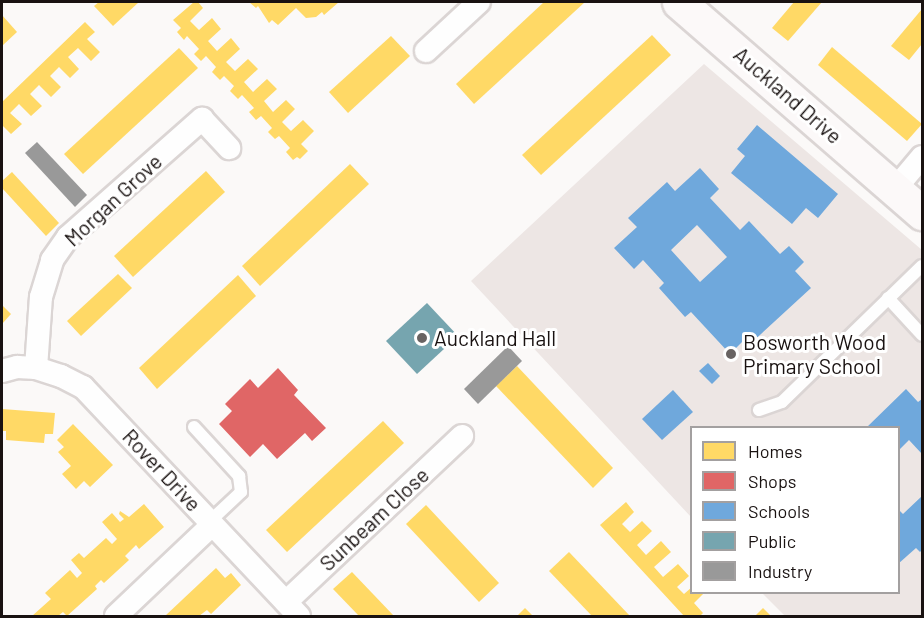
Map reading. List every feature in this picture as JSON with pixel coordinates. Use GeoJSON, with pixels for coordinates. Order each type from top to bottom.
{"type":"FeatureCollection","features":[{"type":"Feature","properties":{"kind":"street"},"geometry":{"type":"LineString","coordinates":[[426,51],[479,2]]}},
{"type":"Feature","properties":{"kind":"street","name":"Auckland Drive"},"geometry":{"type":"LineString","coordinates":[[679,2],[922,213]]}},
{"type":"Feature","properties":{"kind":"street","name":"Morgan Grove"},"geometry":{"type":"LineString","coordinates":[[36,368],[41,297],[52,260],[69,237],[202,119],[229,148]]}},
{"type":"Feature","properties":{"kind":"street"},"geometry":{"type":"LineString","coordinates":[[895,189],[922,157]]}},
{"type":"Feature","properties":{"kind":"street","name":"Rover Drive"},"geometry":{"type":"LineString","coordinates":[[2,371],[17,367],[36,368],[62,376],[83,387],[292,609]]}},
{"type":"Feature","properties":{"kind":"street","name":"Sunbeam Close"},"geometry":{"type":"LineString","coordinates":[[292,609],[462,436]]}},
{"type":"Feature","properties":{"kind":"street"},"geometry":{"type":"LineString","coordinates":[[116,616],[211,523]]}},
{"type":"Feature","properties":{"kind":"lane"},"geometry":{"type":"LineString","coordinates":[[759,410],[782,402],[922,266]]}},
{"type":"Feature","properties":{"kind":"lane"},"geometry":{"type":"LineString","coordinates":[[888,298],[922,335]]}},
{"type":"Feature","properties":{"kind":"lane"},"geometry":{"type":"LineString","coordinates":[[194,427],[239,476],[241,492],[211,523]]}},
{"type":"Feature","properties":{"kind":"shaded area","name":"Bosworth Wood Primary School"},"geometry":{"type":"Polygon","coordinates":[[[704,64],[922,250],[922,616],[785,616],[763,594],[900,594],[900,426],[690,426],[690,516],[471,281],[704,64]]]}},
{"type":"Feature","properties":{"kind":"building: Homes"},"geometry":{"type":"Polygon","coordinates":[[[99,2],[139,2],[113,26],[94,6],[99,2]]]}},
{"type":"Feature","properties":{"kind":"building: Homes"},"geometry":{"type":"Polygon","coordinates":[[[194,2],[198,2],[203,8],[190,21],[199,30],[212,18],[221,29],[208,41],[217,51],[231,38],[240,49],[226,62],[235,71],[248,59],[258,69],[244,82],[253,92],[267,79],[277,89],[264,101],[273,112],[286,100],[295,109],[282,122],[291,131],[303,120],[314,131],[301,144],[308,151],[300,159],[297,157],[293,160],[286,152],[290,148],[279,136],[275,139],[268,132],[272,128],[261,116],[256,120],[249,112],[254,108],[242,95],[238,99],[230,91],[234,86],[224,76],[220,80],[212,72],[216,67],[206,56],[201,61],[194,54],[199,49],[187,36],[184,40],[177,32],[181,28],[173,20],[194,2]]]}},
{"type":"Feature","properties":{"kind":"building: Homes"},"geometry":{"type":"Polygon","coordinates":[[[249,2],[339,2],[324,15],[322,12],[316,17],[306,18],[296,8],[278,25],[272,20],[269,23],[258,6],[256,8],[249,2]]]}},
{"type":"Feature","properties":{"kind":"building: Homes"},"geometry":{"type":"Polygon","coordinates":[[[544,2],[585,2],[474,104],[456,84],[544,2]]]}},
{"type":"Feature","properties":{"kind":"building: Homes"},"geometry":{"type":"Polygon","coordinates":[[[794,2],[822,2],[788,41],[772,28],[794,2]]]}},
{"type":"Feature","properties":{"kind":"building: Homes"},"geometry":{"type":"Polygon","coordinates":[[[922,9],[922,44],[909,60],[891,46],[922,9]]]}},
{"type":"Feature","properties":{"kind":"building: Homes"},"geometry":{"type":"Polygon","coordinates":[[[2,15],[17,32],[2,46],[2,15]]]}},
{"type":"Feature","properties":{"kind":"building: Homes"},"geometry":{"type":"Polygon","coordinates":[[[85,22],[95,32],[87,39],[100,52],[91,61],[78,48],[68,57],[79,69],[70,78],[59,67],[50,76],[61,87],[51,97],[39,85],[30,94],[42,106],[31,116],[19,104],[10,113],[22,124],[11,134],[2,125],[2,102],[85,22]]]}},
{"type":"Feature","properties":{"kind":"building: Homes"},"geometry":{"type":"Polygon","coordinates":[[[652,35],[671,55],[541,175],[522,155],[652,35]]]}},
{"type":"Feature","properties":{"kind":"building: Homes"},"geometry":{"type":"Polygon","coordinates":[[[391,36],[410,56],[348,113],[329,92],[391,36]]]}},
{"type":"Feature","properties":{"kind":"building: Homes"},"geometry":{"type":"Polygon","coordinates":[[[832,47],[922,124],[907,141],[818,65],[832,47]]]}},
{"type":"Feature","properties":{"kind":"building: Homes"},"geometry":{"type":"Polygon","coordinates":[[[179,48],[198,68],[83,174],[64,154],[179,48]]]}},
{"type":"Feature","properties":{"kind":"building: Homes"},"geometry":{"type":"Polygon","coordinates":[[[350,164],[369,184],[260,286],[242,266],[350,164]]]}},
{"type":"Feature","properties":{"kind":"building: Homes"},"geometry":{"type":"Polygon","coordinates":[[[206,171],[225,192],[133,277],[114,256],[206,171]]]}},
{"type":"Feature","properties":{"kind":"building: Homes"},"geometry":{"type":"Polygon","coordinates":[[[12,172],[59,223],[46,236],[2,188],[2,181],[12,172]]]}},
{"type":"Feature","properties":{"kind":"building: Homes"},"geometry":{"type":"Polygon","coordinates":[[[118,274],[132,288],[81,336],[67,321],[118,274]]]}},
{"type":"Feature","properties":{"kind":"building: Homes"},"geometry":{"type":"Polygon","coordinates":[[[238,275],[256,296],[157,389],[139,368],[238,275]]]}},
{"type":"Feature","properties":{"kind":"building: Homes"},"geometry":{"type":"Polygon","coordinates":[[[3,306],[11,314],[2,324],[2,308],[3,306]]]}},
{"type":"Feature","properties":{"kind":"building: Homes"},"geometry":{"type":"Polygon","coordinates":[[[517,366],[613,468],[593,488],[496,386],[517,366]]]}},
{"type":"Feature","properties":{"kind":"building: Homes"},"geometry":{"type":"Polygon","coordinates":[[[2,409],[55,413],[53,434],[45,434],[44,443],[6,440],[6,431],[2,431],[2,409]]]}},
{"type":"Feature","properties":{"kind":"building: Homes"},"geometry":{"type":"Polygon","coordinates":[[[383,421],[404,443],[287,552],[266,530],[383,421]]]}},
{"type":"Feature","properties":{"kind":"building: Homes"},"geometry":{"type":"Polygon","coordinates":[[[73,424],[113,465],[90,487],[84,481],[76,489],[62,474],[71,466],[58,452],[64,447],[57,440],[73,424]]]}},
{"type":"Feature","properties":{"kind":"building: Homes"},"geometry":{"type":"Polygon","coordinates":[[[626,502],[634,512],[622,524],[630,532],[642,521],[652,531],[637,545],[646,555],[661,541],[671,552],[654,567],[663,577],[678,564],[689,576],[677,587],[684,594],[690,589],[690,594],[703,594],[694,603],[703,613],[700,616],[684,616],[600,525],[626,502]]]}},
{"type":"Feature","properties":{"kind":"building: Homes"},"geometry":{"type":"Polygon","coordinates":[[[144,504],[164,527],[139,549],[136,545],[125,556],[129,560],[104,583],[101,580],[95,586],[97,589],[67,616],[63,612],[58,616],[32,616],[51,599],[45,593],[70,570],[77,578],[82,573],[71,560],[79,553],[84,558],[106,538],[112,544],[117,539],[102,522],[112,513],[120,522],[124,519],[119,514],[120,511],[129,517],[144,504]]]}},
{"type":"Feature","properties":{"kind":"building: Homes"},"geometry":{"type":"Polygon","coordinates":[[[426,505],[499,583],[479,602],[406,524],[426,505]]]}},
{"type":"Feature","properties":{"kind":"building: Homes"},"geometry":{"type":"Polygon","coordinates":[[[569,552],[630,616],[592,616],[549,571],[569,552]]]}},
{"type":"Feature","properties":{"kind":"building: Homes"},"geometry":{"type":"Polygon","coordinates":[[[216,568],[225,578],[231,573],[241,585],[211,614],[207,610],[199,616],[165,616],[216,568]]]}},
{"type":"Feature","properties":{"kind":"building: Homes"},"geometry":{"type":"Polygon","coordinates":[[[352,572],[394,616],[359,616],[333,589],[352,572]]]}},
{"type":"Feature","properties":{"kind":"building: Homes"},"geometry":{"type":"Polygon","coordinates":[[[525,608],[533,616],[517,616],[525,608]]]}},
{"type":"Feature","properties":{"kind":"building: Homes"},"geometry":{"type":"Polygon","coordinates":[[[763,608],[771,616],[755,616],[763,608]]]}},
{"type":"Feature","properties":{"kind":"building: Shops"},"geometry":{"type":"Polygon","coordinates":[[[278,368],[298,390],[294,395],[326,428],[312,441],[305,433],[277,459],[263,444],[250,457],[219,424],[232,411],[225,404],[250,379],[258,388],[278,368]]]}},
{"type":"Feature","properties":{"kind":"building: Schools"},"geometry":{"type":"Polygon","coordinates":[[[757,125],[838,194],[818,218],[806,208],[792,224],[731,173],[745,156],[737,149],[757,125]]]}},
{"type":"Feature","properties":{"kind":"building: Schools"},"geometry":{"type":"Polygon","coordinates":[[[700,168],[719,189],[710,198],[740,230],[749,221],[780,254],[789,246],[804,262],[795,271],[811,288],[749,345],[744,340],[730,354],[691,312],[685,317],[659,288],[664,283],[643,260],[634,269],[614,248],[637,227],[628,218],[667,182],[675,191],[700,168]],[[697,225],[671,250],[700,282],[727,257],[697,225]]]}},
{"type":"Feature","properties":{"kind":"building: Schools"},"geometry":{"type":"Polygon","coordinates":[[[708,363],[720,376],[712,384],[699,371],[708,363]]]}},
{"type":"Feature","properties":{"kind":"building: Schools"},"geometry":{"type":"Polygon","coordinates":[[[906,389],[918,402],[922,399],[922,454],[909,440],[900,449],[900,426],[868,426],[906,389]]]}},
{"type":"Feature","properties":{"kind":"building: Schools"},"geometry":{"type":"Polygon","coordinates":[[[673,390],[693,412],[662,440],[642,419],[673,390]]]}},
{"type":"Feature","properties":{"kind":"building: Schools"},"geometry":{"type":"Polygon","coordinates":[[[922,496],[922,550],[920,552],[916,548],[900,562],[900,511],[903,514],[922,496]]]}},
{"type":"Feature","properties":{"kind":"building: Public","name":"Auckland Hall"},"geometry":{"type":"Polygon","coordinates":[[[427,303],[458,336],[417,374],[386,341],[427,303]]]}},
{"type":"Feature","properties":{"kind":"building: Industry"},"geometry":{"type":"Polygon","coordinates":[[[37,142],[87,195],[75,207],[25,153],[37,142]]]}},
{"type":"Feature","properties":{"kind":"building: Industry"},"geometry":{"type":"Polygon","coordinates":[[[508,346],[522,361],[478,404],[464,389],[508,346]]]}},
{"type":"Feature","properties":{"kind":"place","name":"Auckland Hall"},"geometry":{"type":"Point","coordinates":[422,338]}},
{"type":"Feature","properties":{"kind":"place","name":"Bosworth Wood Primary School"},"geometry":{"type":"Point","coordinates":[731,354]}}]}
